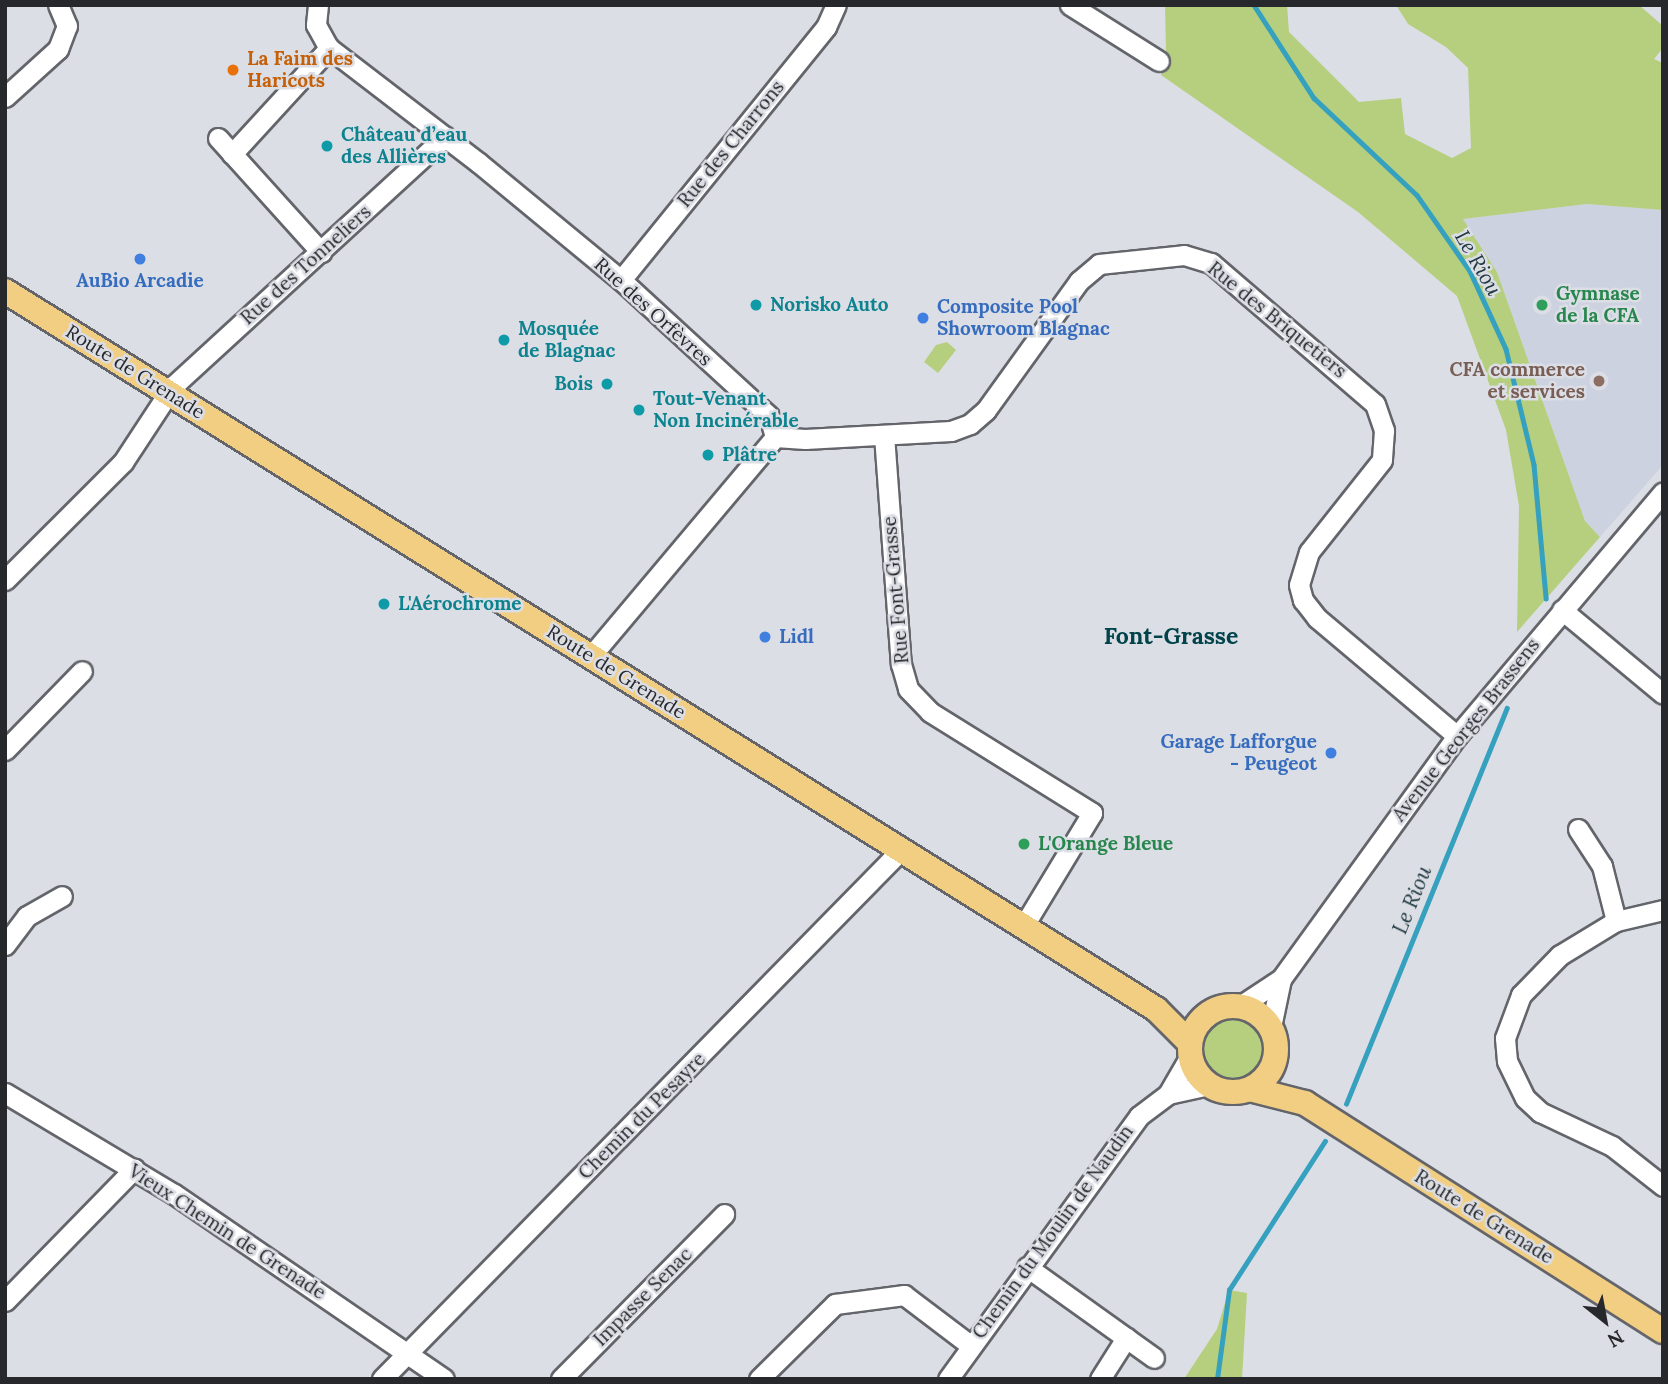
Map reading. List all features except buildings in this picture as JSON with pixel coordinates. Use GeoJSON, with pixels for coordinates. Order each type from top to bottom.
{"type":"FeatureCollection","features":[{"type":"Feature","properties":{"kind":"main road","name":"Route de Grenade"},"geometry":{"type":"LineString","coordinates":[[5,290],[1156,1009]]}},
{"type":"Feature","properties":{"kind":"main road"},"geometry":{"type":"LineString","coordinates":[[1156,1009],[1209,1013],[1240,1006],[1258,1013],[1271,1027],[1275,1060],[1290,1088],[1305,1103]]}},
{"type":"Feature","properties":{"kind":"main road"},"geometry":{"type":"LineString","coordinates":[[1156,1009],[1190,1050],[1196,1072],[1209,1085],[1226,1092],[1250,1089],[1305,1103]]}},
{"type":"Feature","properties":{"kind":"main road"},"geometry":{"type":"LineString","coordinates":[[1190,1050],[1196,1026],[1209,1013]]}},
{"type":"Feature","properties":{"kind":"main road"},"geometry":{"type":"LineString","coordinates":[[1250,1089],[1266,1077],[1275,1060]]}},
{"type":"Feature","properties":{"kind":"main road","name":"Route de Grenade"},"geometry":{"type":"LineString","coordinates":[[1305,1103],[1663,1331]]}},
{"type":"Feature","properties":{"kind":"street"},"geometry":{"type":"LineString","coordinates":[[5,97],[58,49],[67,26],[58,5]]}},
{"type":"Feature","properties":{"kind":"street"},"geometry":{"type":"LineString","coordinates":[[232,154],[329,48],[316,25],[318,5]]}},
{"type":"Feature","properties":{"kind":"street","name":"Rue des Charrons"},"geometry":{"type":"LineString","coordinates":[[621,280],[826,27],[835,5]]}},
{"type":"Feature","properties":{"kind":"street"},"geometry":{"type":"LineString","coordinates":[[1070,5],[1158,61]]}},
{"type":"Feature","properties":{"kind":"street","name":"Rue des Orfèvres"},"geometry":{"type":"LineString","coordinates":[[329,48],[445,137],[621,280],[769,416],[775,437]]}},
{"type":"Feature","properties":{"kind":"street","name":"Rue des Tonneliers"},"geometry":{"type":"LineString","coordinates":[[5,580],[123,462],[168,393],[445,137]]}},
{"type":"Feature","properties":{"kind":"street"},"geometry":{"type":"LineString","coordinates":[[218,138],[321,253]]}},
{"type":"Feature","properties":{"kind":"street","name":"Rue des Briquetiers"},"geometry":{"type":"LineString","coordinates":[[775,437],[951,431],[970,424],[986,410],[1079,281],[1099,264],[1184,255],[1211,263],[1375,404],[1384,430],[1382,460],[1372,478],[1309,552],[1299,585],[1303,600],[1317,618],[1457,736]]}},
{"type":"Feature","properties":{"kind":"street","name":"Rue Font-Grasse"},"geometry":{"type":"LineString","coordinates":[[884,435],[901,664],[908,689],[930,712],[1092,813],[1023,926]]}},
{"type":"Feature","properties":{"kind":"street"},"geometry":{"type":"LineString","coordinates":[[590,657],[775,437]]}},
{"type":"Feature","properties":{"kind":"street","name":"Avenue Georges Brassens"},"geometry":{"type":"LineString","coordinates":[[1240,1006],[1281,979],[1457,736],[1663,492]]}},
{"type":"Feature","properties":{"kind":"street"},"geometry":{"type":"LineString","coordinates":[[1562,610],[1663,694]]}},
{"type":"Feature","properties":{"kind":"street"},"geometry":{"type":"LineString","coordinates":[[5,750],[82,671]]}},
{"type":"Feature","properties":{"kind":"street"},"geometry":{"type":"LineString","coordinates":[[1578,829],[1602,866],[1616,921]]}},
{"type":"Feature","properties":{"kind":"street","name":"Chemin du Pesayre"},"geometry":{"type":"LineString","coordinates":[[382,1379],[900,851]]}},
{"type":"Feature","properties":{"kind":"street"},"geometry":{"type":"LineString","coordinates":[[5,945],[27,916],[62,897]]}},
{"type":"Feature","properties":{"kind":"street"},"geometry":{"type":"LineString","coordinates":[[1663,910],[1616,921],[1560,956],[1521,995],[1507,1028],[1507,1061],[1525,1098],[1541,1112],[1612,1146],[1663,1186]]}},
{"type":"Feature","properties":{"kind":"street","name":"Avenue Georges Brassens"},"geometry":{"type":"LineString","coordinates":[[1271,1027],[1281,979]]}},
{"type":"Feature","properties":{"kind":"street","name":"Chemin du Moulin de Naudin"},"geometry":{"type":"LineString","coordinates":[[1168,1094],[1190,1050]]}},
{"type":"Feature","properties":{"kind":"street","name":"Chemin du Moulin de Naudin"},"geometry":{"type":"LineString","coordinates":[[948,1379],[970,1345],[1139,1116],[1168,1094],[1209,1085]]}},
{"type":"Feature","properties":{"kind":"street","name":"Vieux Chemin de Grenade"},"geometry":{"type":"LineString","coordinates":[[5,1093],[134,1169],[444,1379]]}},
{"type":"Feature","properties":{"kind":"street"},"geometry":{"type":"LineString","coordinates":[[5,1301],[134,1169]]}},
{"type":"Feature","properties":{"kind":"street","name":"Impasse Senac"},"geometry":{"type":"LineString","coordinates":[[561,1379],[724,1214]]}},
{"type":"Feature","properties":{"kind":"street"},"geometry":{"type":"LineString","coordinates":[[1027,1267],[1154,1358]]}},
{"type":"Feature","properties":{"kind":"street"},"geometry":{"type":"LineString","coordinates":[[759,1379],[835,1304],[904,1295],[970,1345]]}},
{"type":"Feature","properties":{"kind":"street"},"geometry":{"type":"LineString","coordinates":[[1100,1379],[1126,1338]]}},
{"type":"Feature","properties":{"kind":"shaded area","name":"CFA commerce et services"},"geometry":{"type":"Polygon","coordinates":[[[1587,204],[1663,210],[1663,465],[1600,537],[1585,521],[1497,272],[1463,219],[1587,204]]]}},
{"type":"Feature","properties":{"kind":"green space"},"geometry":{"type":"Polygon","coordinates":[[[1165,5],[1287,5],[1289,32],[1359,102],[1401,98],[1405,134],[1452,158],[1471,148],[1468,68],[1446,47],[1408,24],[1396,5],[1639,5],[1663,26],[1663,48],[1654,59],[1663,63],[1663,210],[1587,204],[1463,219],[1497,272],[1585,521],[1600,537],[1517,632],[1519,506],[1506,430],[1457,296],[1358,212],[1161,75],[1166,54],[1165,5]]]}},
{"type":"Feature","properties":{"kind":"green space"},"geometry":{"type":"Polygon","coordinates":[[[947,342],[956,350],[938,373],[924,362],[936,345],[947,342]]]}},
{"type":"Feature","properties":{"kind":"green space"},"geometry":{"type":"Polygon","coordinates":[[[1227,1018],[1239,1018],[1256,1027],[1263,1038],[1263,1062],[1256,1073],[1239,1082],[1227,1082],[1215,1077],[1206,1068],[1201,1056],[1201,1044],[1206,1032],[1215,1023],[1227,1018]]]}},
{"type":"Feature","properties":{"kind":"green space"},"geometry":{"type":"Polygon","coordinates":[[[1229,1290],[1247,1293],[1242,1379],[1184,1379],[1217,1329],[1229,1290]]]}},
{"type":"Feature","properties":{"kind":"waterway","name":"Le Riou"},"geometry":{"type":"LineString","coordinates":[[1254,5],[1314,98],[1417,195],[1470,271],[1506,349],[1534,465],[1546,598]]}},
{"type":"Feature","properties":{"kind":"waterway","name":"Le Riou"},"geometry":{"type":"LineString","coordinates":[[1346,1104],[1507,708]]}},
{"type":"Feature","properties":{"kind":"waterway","name":"Le Riou"},"geometry":{"type":"LineString","coordinates":[[1217,1379],[1229,1290],[1325,1141]]}},
{"type":"Feature","properties":{"kind":"place","name":"La Faim des Haricots"},"geometry":{"type":"Point","coordinates":[233,70]}},
{"type":"Feature","properties":{"kind":"place","name":"Château d’eau des Allières"},"geometry":{"type":"Point","coordinates":[327,146]}},
{"type":"Feature","properties":{"kind":"place","name":"AuBio Arcadie"},"geometry":{"type":"Point","coordinates":[140,259]}},
{"type":"Feature","properties":{"kind":"place","name":"Norisko Auto"},"geometry":{"type":"Point","coordinates":[756,305]}},
{"type":"Feature","properties":{"kind":"place","name":"Gymnase de la CFA"},"geometry":{"type":"Point","coordinates":[1542,305]}},
{"type":"Feature","properties":{"kind":"place","name":"Composite Pool Showroom Blagnac"},"geometry":{"type":"Point","coordinates":[923,318]}},
{"type":"Feature","properties":{"kind":"place","name":"Mosquée de Blagnac"},"geometry":{"type":"Point","coordinates":[504,340]}},
{"type":"Feature","properties":{"kind":"place","name":"CFA commerce et services"},"geometry":{"type":"Point","coordinates":[1599,381]}},
{"type":"Feature","properties":{"kind":"place","name":"Bois"},"geometry":{"type":"Point","coordinates":[607,384]}},
{"type":"Feature","properties":{"kind":"place","name":"Tout-Venant Non Incinérable"},"geometry":{"type":"Point","coordinates":[639,410]}},
{"type":"Feature","properties":{"kind":"place","name":"Plâtre"},"geometry":{"type":"Point","coordinates":[708,455]}},
{"type":"Feature","properties":{"kind":"place","name":"L'Aérochrome"},"geometry":{"type":"Point","coordinates":[384,604]}},
{"type":"Feature","properties":{"kind":"place","name":"Lidl"},"geometry":{"type":"Point","coordinates":[765,637]}},
{"type":"Feature","properties":{"kind":"place","name":"Garage Lafforgue - Peugeot"},"geometry":{"type":"Point","coordinates":[1331,753]}},
{"type":"Feature","properties":{"kind":"place","name":"L'Orange Bleue"},"geometry":{"type":"Point","coordinates":[1024,844]}},
{"type":"Feature","properties":{"kind":"district","name":"Font-Grasse"},"geometry":{"type":"Point","coordinates":[1171,636]}}]}
